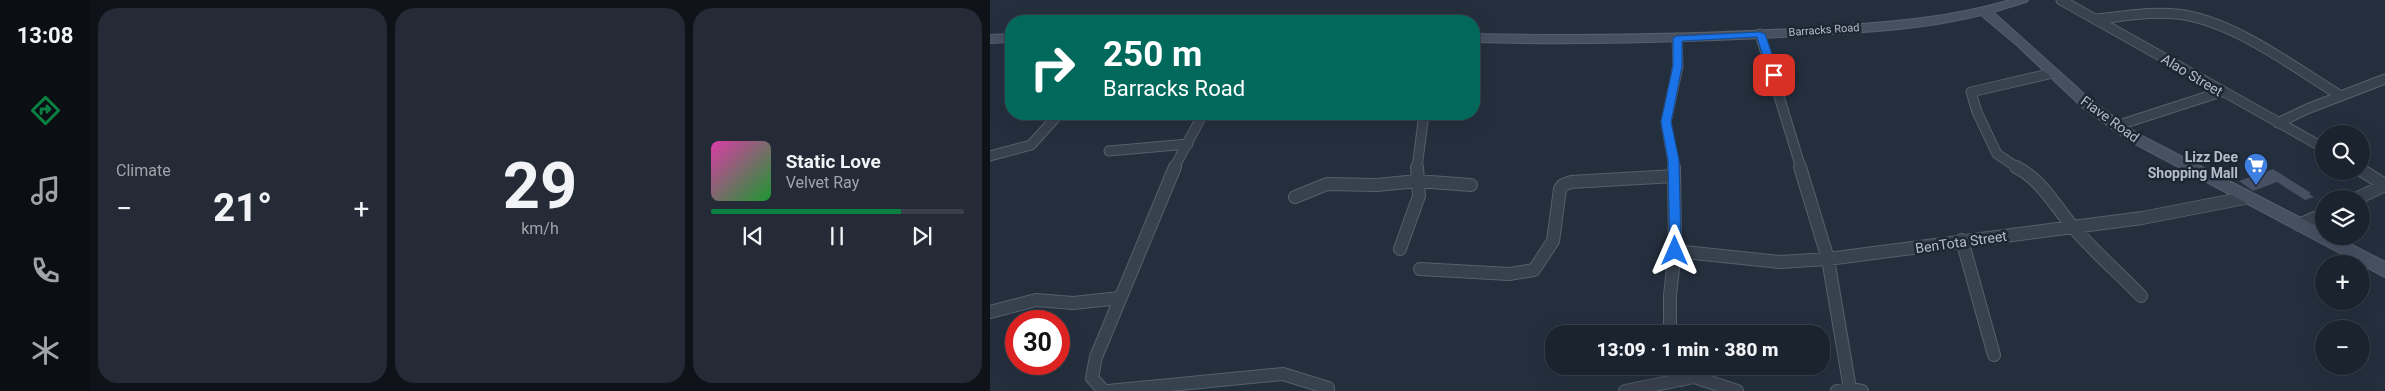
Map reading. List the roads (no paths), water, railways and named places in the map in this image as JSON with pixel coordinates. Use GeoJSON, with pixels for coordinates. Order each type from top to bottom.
{"type":"FeatureCollection","features":[{"type":"Feature","properties":{"kind":"street","name":"Barracks Road"},"geometry":{"type":"LineString","coordinates":[[1480,38],[1677,38],[1760,34],[1898,24],[1985,12],[2022,0]]}},
{"type":"Feature","properties":{"kind":"street","name":"Alao Street"},"geometry":{"type":"LineString","coordinates":[[2061,0],[2221,92],[2315,143]]}},
{"type":"Feature","properties":{"kind":"street","name":"Fiave Road"},"geometry":{"type":"LineString","coordinates":[[1985,12],[2116,126],[2245,198],[2385,270]]}},
{"type":"Feature","properties":{"kind":"street"},"geometry":{"type":"LineString","coordinates":[[2096,19],[2175,13],[2204,22],[2239,36],[2340,96]]}},
{"type":"Feature","properties":{"kind":"street"},"geometry":{"type":"LineString","coordinates":[[1760,34],[1828,260],[1850,390]]}},
{"type":"Feature","properties":{"kind":"street"},"geometry":{"type":"LineString","coordinates":[[1670,325],[1670,295],[1675,251],[1674,160],[1666,122],[1678,66],[1677,38]]}},
{"type":"Feature","properties":{"kind":"street"},"geometry":{"type":"LineString","coordinates":[[2053,73],[1972,92],[1977,112],[1997,154],[2006,162],[2030,174],[2055,202],[2073,227],[2141,296]]}},
{"type":"Feature","properties":{"kind":"street"},"geometry":{"type":"LineString","coordinates":[[2278,123],[2385,79]]}},
{"type":"Feature","properties":{"kind":"street"},"geometry":{"type":"LineString","coordinates":[[2116,126],[2221,92]]}},
{"type":"Feature","properties":{"kind":"street"},"geometry":{"type":"LineString","coordinates":[[990,156],[1031,145],[1054,120]]}},
{"type":"Feature","properties":{"kind":"street"},"geometry":{"type":"LineString","coordinates":[[1200,120],[1173,170],[1120,298],[1092,370],[1092,378],[1106,391],[1283,374],[1328,388],[1328,391]]}},
{"type":"Feature","properties":{"kind":"street"},"geometry":{"type":"LineString","coordinates":[[1400,249],[1419,196],[1417,181],[1423,120]]}},
{"type":"Feature","properties":{"kind":"street"},"geometry":{"type":"LineString","coordinates":[[1109,151],[1188,144]]}},
{"type":"Feature","properties":{"kind":"street"},"geometry":{"type":"LineString","coordinates":[[1420,269],[1509,274],[1534,270],[1547,255],[1556,235],[1560,189],[1563,185],[1571,182],[1674,176]]}},
{"type":"Feature","properties":{"kind":"street"},"geometry":{"type":"LineString","coordinates":[[2370,176],[2385,185]]}},
{"type":"Feature","properties":{"kind":"street"},"geometry":{"type":"LineString","coordinates":[[1295,197],[1327,184],[1377,185],[1417,181],[1472,185]]}},
{"type":"Feature","properties":{"kind":"street"},"geometry":{"type":"LineString","coordinates":[[2370,192],[2385,185]]}},
{"type":"Feature","properties":{"kind":"street","name":"BenTota Street"},"geometry":{"type":"LineString","coordinates":[[1675,251],[1780,262],[1828,260],[1962,240],[2142,218],[2245,198]]}},
{"type":"Feature","properties":{"kind":"street"},"geometry":{"type":"LineString","coordinates":[[2299,225],[2315,218]]}},
{"type":"Feature","properties":{"kind":"street"},"geometry":{"type":"LineString","coordinates":[[1962,240],[1994,355]]}},
{"type":"Feature","properties":{"kind":"street"},"geometry":{"type":"LineString","coordinates":[[990,312],[1036,300],[1073,303],[1120,298]]}},
{"type":"Feature","properties":{"kind":"street"},"geometry":{"type":"LineString","coordinates":[[1680,375],[1681,380]]}},
{"type":"Feature","properties":{"kind":"street"},"geometry":{"type":"LineString","coordinates":[[1625,391],[1694,377],[1731,390]]}},
{"type":"Feature","properties":{"kind":"place","name":"Lizz Dee Shopping Mall"},"geometry":{"type":"Point","coordinates":[2256,186]}}]}
